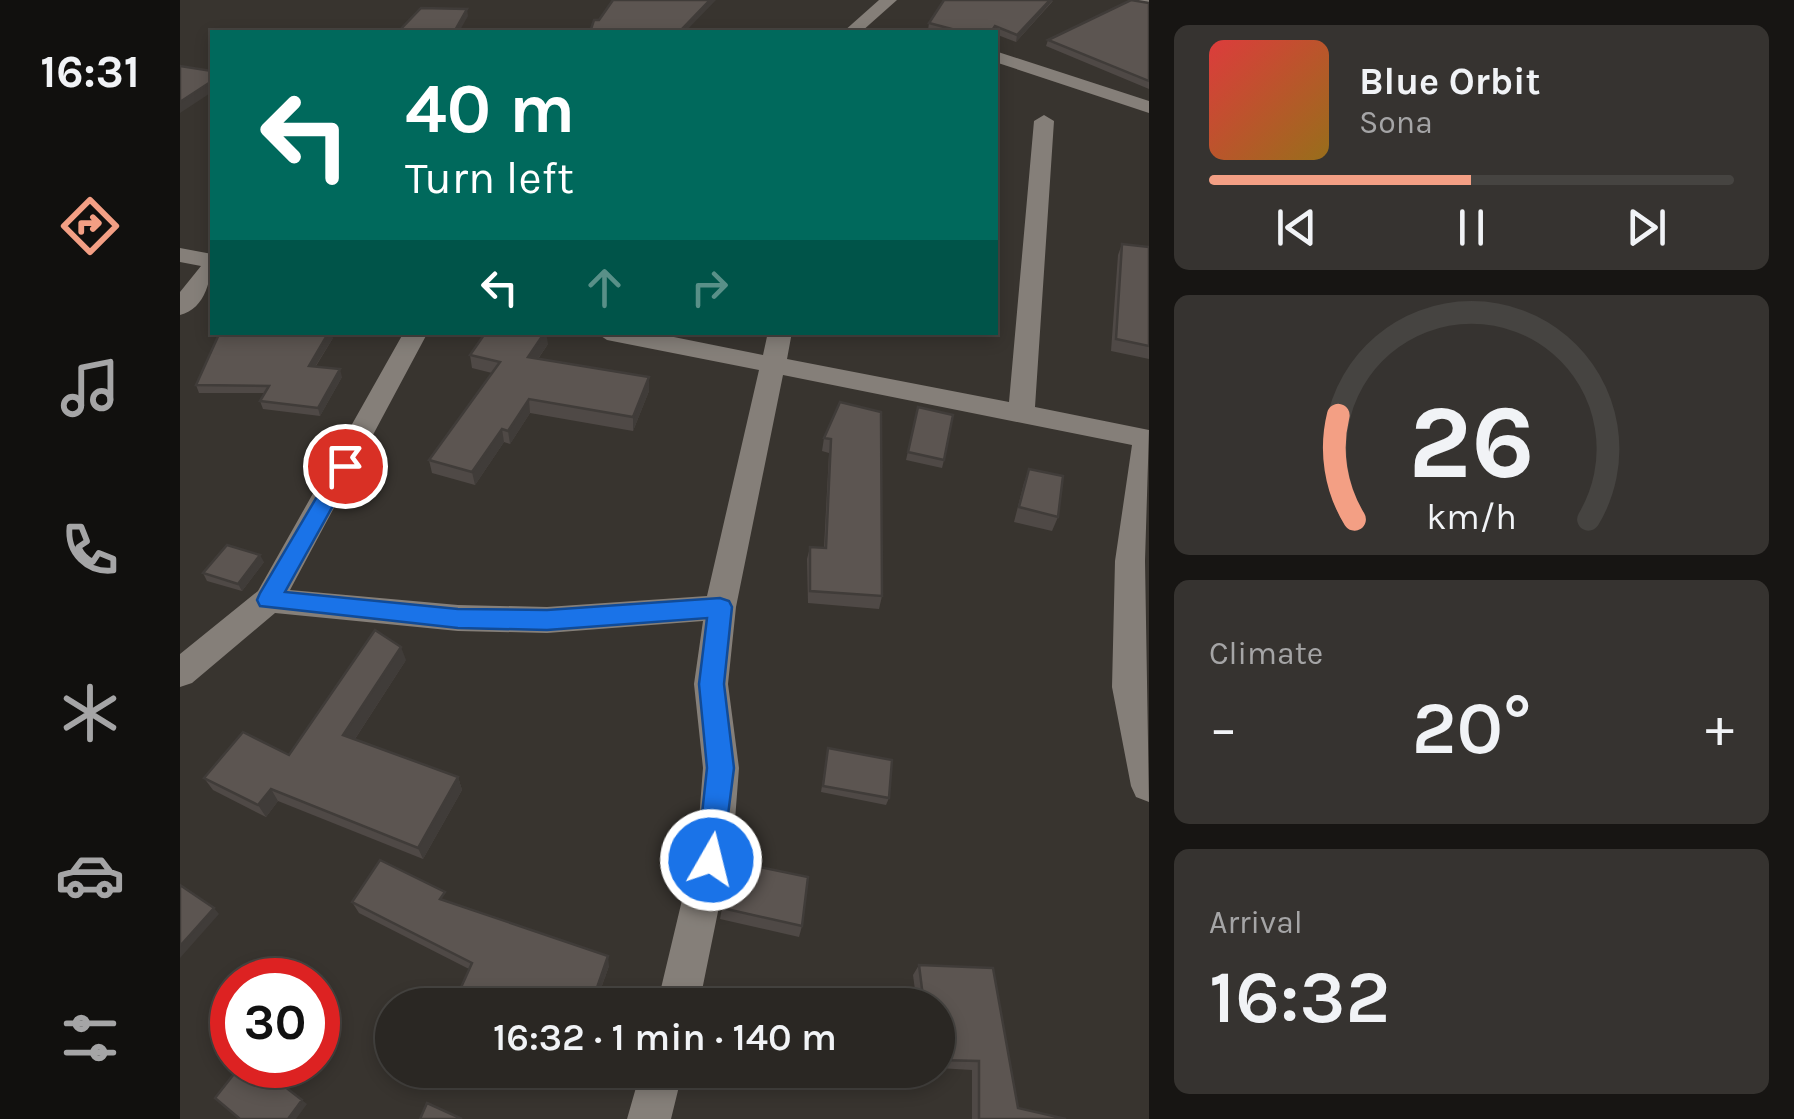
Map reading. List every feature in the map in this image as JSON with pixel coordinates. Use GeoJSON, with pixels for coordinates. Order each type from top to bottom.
{"type":"FeatureCollection","features":[{"type":"Feature","properties":{"kind":"street"},"geometry":{"type":"LineString","coordinates":[[855,30],[889,0]]}},
{"type":"Feature","properties":{"kind":"street"},"geometry":{"type":"LineString","coordinates":[[1137,0],[1149,2]]}},
{"type":"Feature","properties":{"kind":"street"},"geometry":{"type":"LineString","coordinates":[[998,57],[1149,107]]}},
{"type":"Feature","properties":{"kind":"street"},"geometry":{"type":"LineString","coordinates":[[1021,414],[1044,121]]}},
{"type":"Feature","properties":{"kind":"street"},"geometry":{"type":"LineString","coordinates":[[180,256],[210,264]]}},
{"type":"Feature","properties":{"kind":"street"},"geometry":{"type":"LineString","coordinates":[[180,308],[210,267]]}},
{"type":"Feature","properties":{"kind":"street"},"geometry":{"type":"LineString","coordinates":[[180,674],[268,600],[414,335]]}},
{"type":"Feature","properties":{"kind":"street"},"geometry":{"type":"LineString","coordinates":[[622,335],[1147,438],[1130,561],[1128,687],[1149,786]]}},
{"type":"Feature","properties":{"kind":"street"},"geometry":{"type":"LineString","coordinates":[[682,988],[716,833],[721,768],[712,684],[720,607],[734,528],[776,366],[780,335]]}},
{"type":"Feature","properties":{"kind":"street"},"geometry":{"type":"LineString","coordinates":[[268,600],[511,620],[720,607]]}},
{"type":"Feature","properties":{"kind":"street"},"geometry":{"type":"LineString","coordinates":[[650,1119],[658,1088]]}},
{"type":"Feature","properties":{"kind":"building"},"geometry":{"type":"Polygon","coordinates":[[[613,0],[710,0],[681,30],[591,30],[594,20],[599,20],[613,0]]]}},
{"type":"Feature","properties":{"kind":"building"},"geometry":{"type":"Polygon","coordinates":[[[944,0],[1050,0],[1017,35],[995,26],[992,30],[955,30],[929,23],[944,0]]]}},
{"type":"Feature","properties":{"kind":"building"},"geometry":{"type":"Polygon","coordinates":[[[1131,0],[1149,3],[1149,81],[1048,40],[1131,0]]]}},
{"type":"Feature","properties":{"kind":"building"},"geometry":{"type":"Polygon","coordinates":[[[421,8],[467,9],[455,30],[400,30],[421,8]]]}},
{"type":"Feature","properties":{"kind":"building"},"geometry":{"type":"Polygon","coordinates":[[[180,66],[210,71],[210,82],[180,102],[180,66]]]}},
{"type":"Feature","properties":{"kind":"building"},"geometry":{"type":"Polygon","coordinates":[[[1122,244],[1149,247],[1149,346],[1116,339],[1122,244]]]}},
{"type":"Feature","properties":{"kind":"building"},"geometry":{"type":"Polygon","coordinates":[[[219,335],[327,335],[309,366],[340,369],[318,408],[260,401],[269,386],[196,385],[219,335]]]}},
{"type":"Feature","properties":{"kind":"building"},"geometry":{"type":"Polygon","coordinates":[[[484,335],[543,335],[528,357],[649,377],[633,417],[529,399],[508,431],[502,429],[472,472],[429,460],[500,362],[470,355],[484,335]]]}},
{"type":"Feature","properties":{"kind":"building"},"geometry":{"type":"Polygon","coordinates":[[[840,402],[881,412],[882,596],[810,591],[810,547],[826,548],[831,439],[824,438],[840,402]]]}},
{"type":"Feature","properties":{"kind":"building"},"geometry":{"type":"Polygon","coordinates":[[[918,407],[953,415],[944,460],[908,452],[918,407]]]}},
{"type":"Feature","properties":{"kind":"building"},"geometry":{"type":"Polygon","coordinates":[[[1029,469],[1063,476],[1058,517],[1019,507],[1029,469]]]}},
{"type":"Feature","properties":{"kind":"building"},"geometry":{"type":"Polygon","coordinates":[[[227,545],[260,555],[238,584],[203,573],[227,545]]]}},
{"type":"Feature","properties":{"kind":"building"},"geometry":{"type":"Polygon","coordinates":[[[375,630],[401,647],[343,735],[458,777],[418,848],[271,789],[258,805],[204,778],[243,732],[289,755],[375,630]]]}},
{"type":"Feature","properties":{"kind":"building"},"geometry":{"type":"Polygon","coordinates":[[[828,748],[892,760],[889,798],[823,786],[828,748]]]}},
{"type":"Feature","properties":{"kind":"building"},"geometry":{"type":"Polygon","coordinates":[[[380,860],[445,892],[440,899],[608,956],[597,988],[461,988],[472,963],[352,902],[380,860]]]}},
{"type":"Feature","properties":{"kind":"building"},"geometry":{"type":"Polygon","coordinates":[[[731,861],[808,877],[802,926],[722,908],[731,861]]]}},
{"type":"Feature","properties":{"kind":"building"},"geometry":{"type":"Polygon","coordinates":[[[180,885],[214,908],[180,946],[180,885]]]}},
{"type":"Feature","properties":{"kind":"building"},"geometry":{"type":"Polygon","coordinates":[[[919,965],[993,968],[1018,1108],[1066,1119],[979,1119],[979,1061],[955,1060],[955,988],[922,988],[919,965]]]}},
{"type":"Feature","properties":{"kind":"building"},"geometry":{"type":"Polygon","coordinates":[[[223,1088],[287,1088],[302,1100],[288,1119],[240,1119],[215,1098],[223,1088]]]}},
{"type":"Feature","properties":{"kind":"building"},"geometry":{"type":"Polygon","coordinates":[[[427,1103],[462,1119],[420,1119],[427,1103]]]}},
{"type":"Feature","properties":{"kind":"route"},"geometry":{"type":"LineString","coordinates":[[345,466],[268,600],[458,618],[547,620],[720,607],[712,684],[721,768],[711,860]]}}]}
